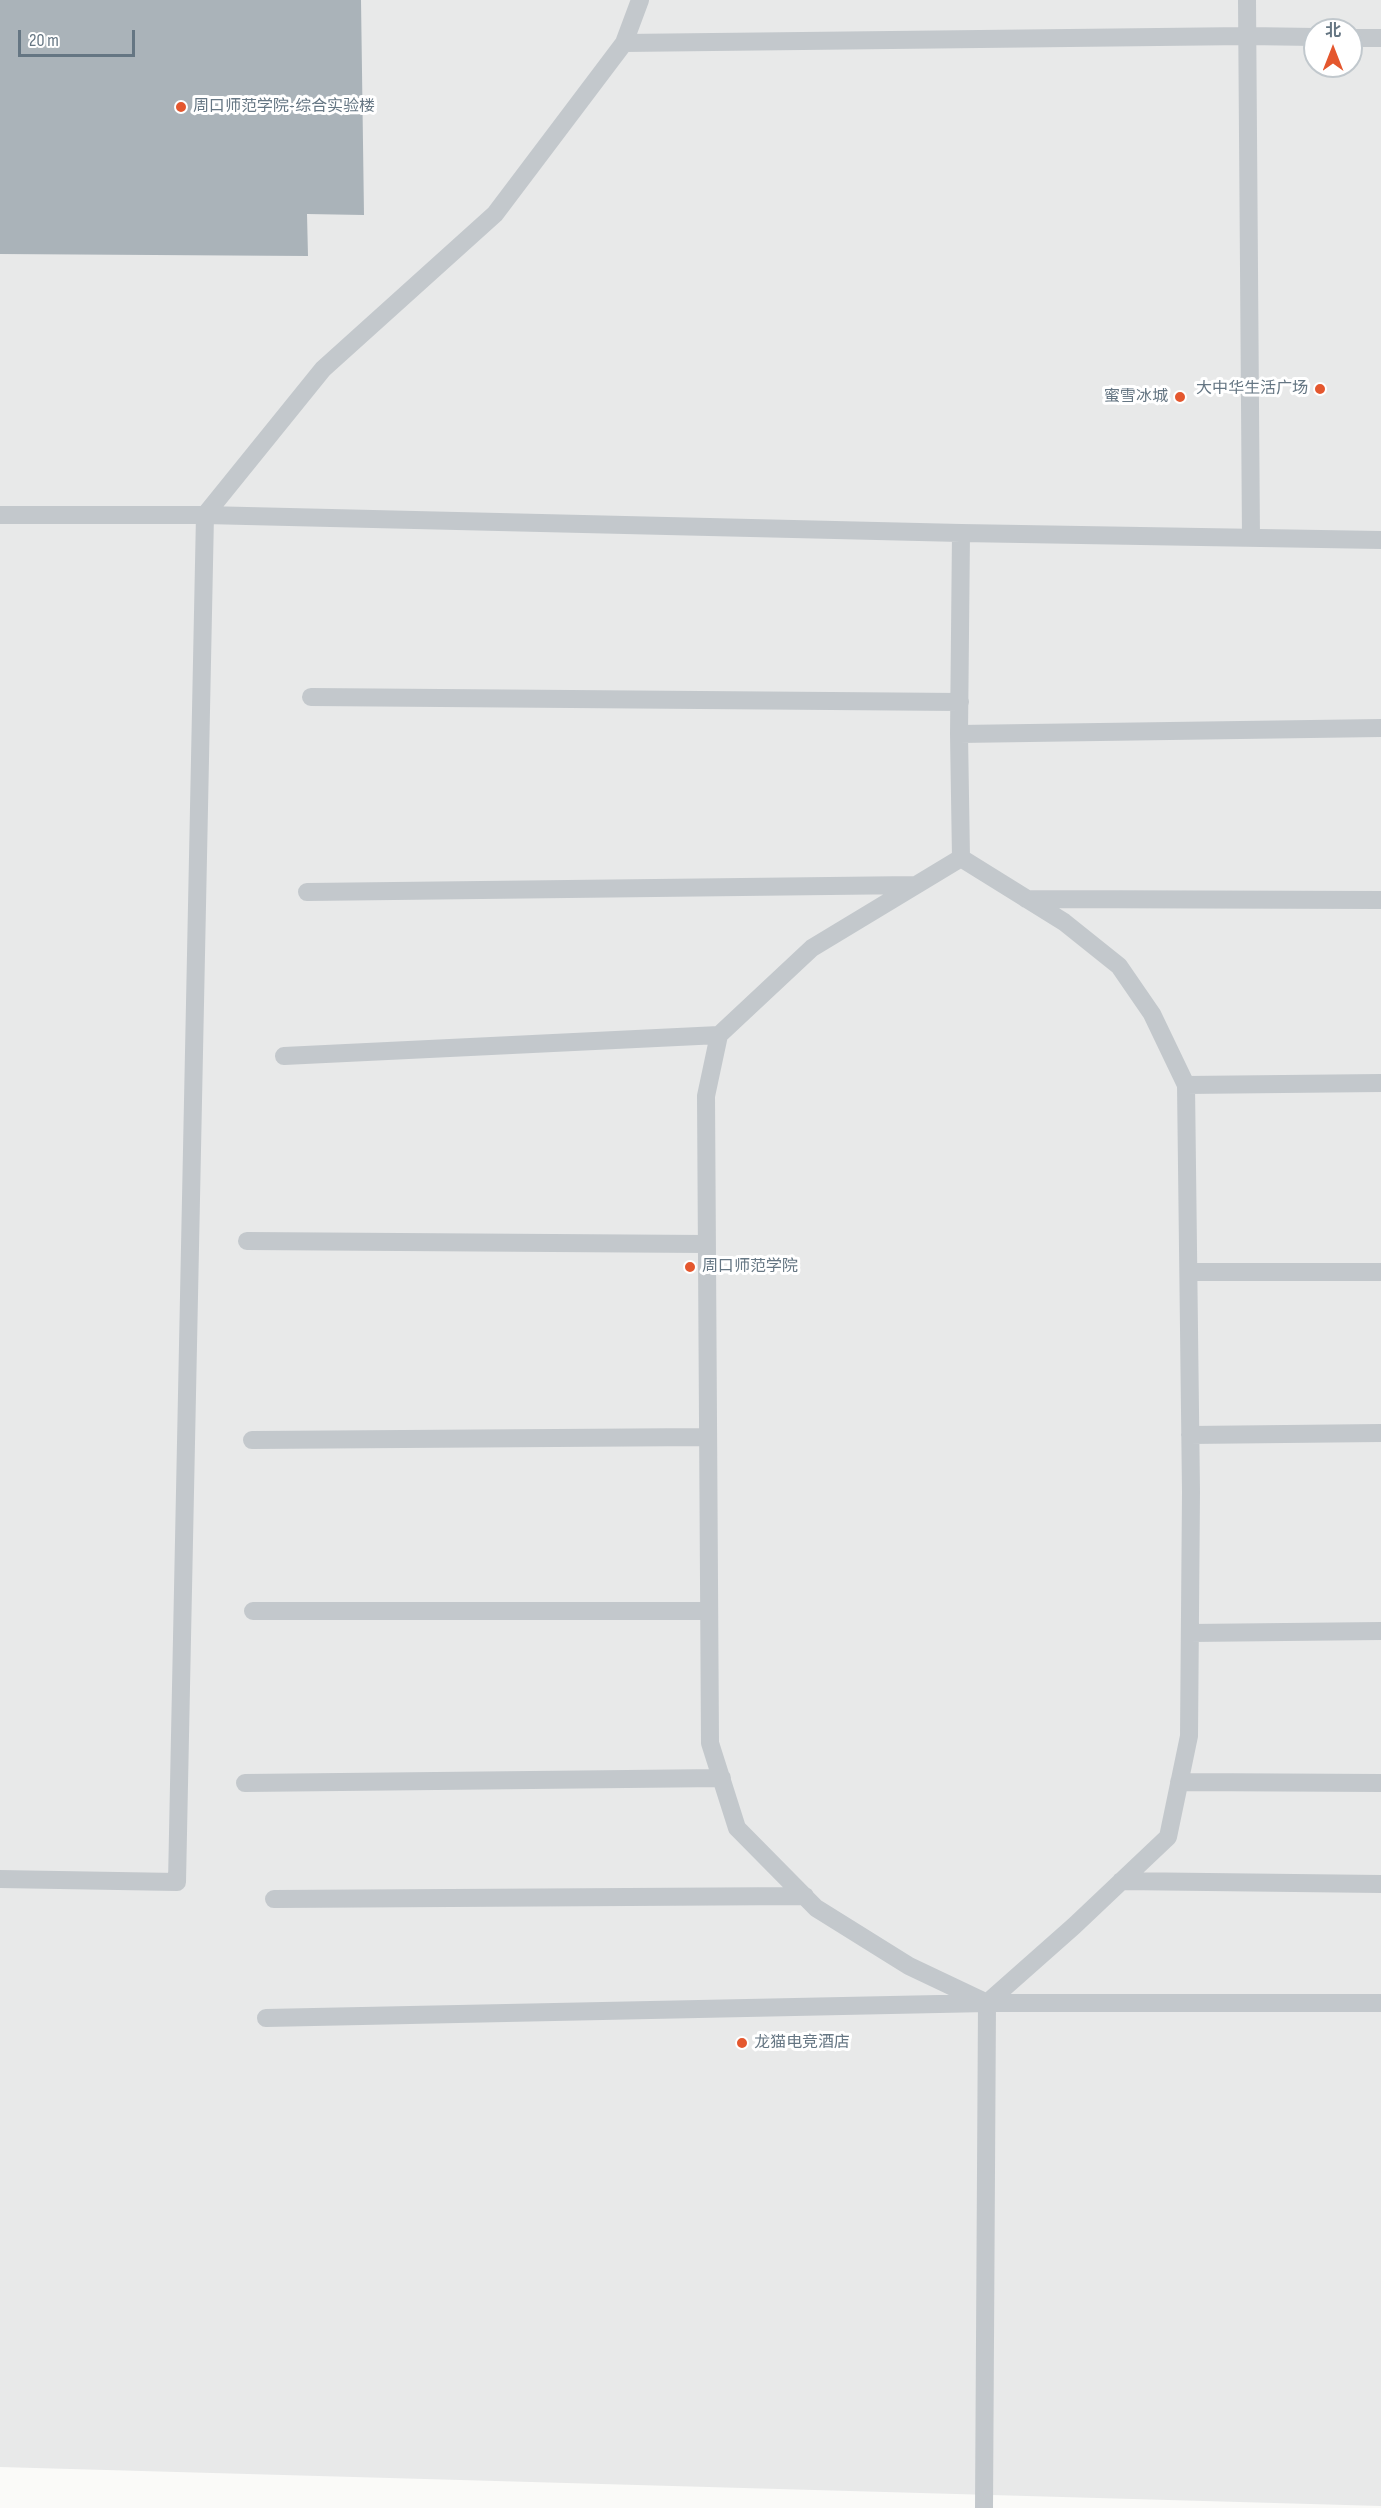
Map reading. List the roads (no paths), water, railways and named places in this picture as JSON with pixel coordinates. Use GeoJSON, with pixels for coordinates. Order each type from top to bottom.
{"type":"FeatureCollection","features":[{"type":"Feature","properties":{"kind":"lane"},"geometry":{"type":"LineString","coordinates":[[0,1879],[177,1882],[205,515],[323,369],[495,214],[624,44],[640,0]]}},
{"type":"Feature","properties":{"kind":"lane"},"geometry":{"type":"LineString","coordinates":[[1247,0],[1251,538]]}},
{"type":"Feature","properties":{"kind":"lane"},"geometry":{"type":"LineString","coordinates":[[624,44],[1303,37]]}},
{"type":"Feature","properties":{"kind":"lane"},"geometry":{"type":"LineString","coordinates":[[1363,38],[1381,38]]}},
{"type":"Feature","properties":{"kind":"lane"},"geometry":{"type":"LineString","coordinates":[[0,515],[205,515],[961,533],[1381,540]]}},
{"type":"Feature","properties":{"kind":"lane"},"geometry":{"type":"LineString","coordinates":[[961,533],[959,734],[961,858]]}},
{"type":"Feature","properties":{"kind":"lane"},"geometry":{"type":"LineString","coordinates":[[311,697],[960,702]]}},
{"type":"Feature","properties":{"kind":"lane"},"geometry":{"type":"LineString","coordinates":[[959,734],[1381,728]]}},
{"type":"Feature","properties":{"kind":"lane"},"geometry":{"type":"LineString","coordinates":[[961,858],[812,948],[718,1035],[705,1096],[710,1743],[738,1828],[816,1908],[909,1966],[987,2003]]}},
{"type":"Feature","properties":{"kind":"lane"},"geometry":{"type":"LineString","coordinates":[[961,858],[1064,922],[1119,966],[1152,1014],[1186,1085],[1189,1272],[1189,1736],[1168,1837],[987,2003],[984,2508]]}},
{"type":"Feature","properties":{"kind":"lane"},"geometry":{"type":"LineString","coordinates":[[306,892],[916,885]]}},
{"type":"Feature","properties":{"kind":"lane"},"geometry":{"type":"LineString","coordinates":[[1026,899],[1381,900]]}},
{"type":"Feature","properties":{"kind":"lane"},"geometry":{"type":"LineString","coordinates":[[284,1056],[718,1035]]}},
{"type":"Feature","properties":{"kind":"lane"},"geometry":{"type":"LineString","coordinates":[[1186,1085],[1381,1083]]}},
{"type":"Feature","properties":{"kind":"lane"},"geometry":{"type":"LineString","coordinates":[[248,1241],[705,1244]]}},
{"type":"Feature","properties":{"kind":"lane"},"geometry":{"type":"LineString","coordinates":[[1189,1272],[1381,1272]]}},
{"type":"Feature","properties":{"kind":"lane"},"geometry":{"type":"LineString","coordinates":[[1190,1435],[1381,1433]]}},
{"type":"Feature","properties":{"kind":"lane"},"geometry":{"type":"LineString","coordinates":[[252,1440],[707,1437]]}},
{"type":"Feature","properties":{"kind":"lane"},"geometry":{"type":"LineString","coordinates":[[253,1611],[709,1611]]}},
{"type":"Feature","properties":{"kind":"lane"},"geometry":{"type":"LineString","coordinates":[[1190,1633],[1381,1631]]}},
{"type":"Feature","properties":{"kind":"lane"},"geometry":{"type":"LineString","coordinates":[[245,1783],[722,1778]]}},
{"type":"Feature","properties":{"kind":"lane"},"geometry":{"type":"LineString","coordinates":[[1179,1782],[1381,1783]]}},
{"type":"Feature","properties":{"kind":"lane"},"geometry":{"type":"LineString","coordinates":[[1121,1881],[1381,1884]]}},
{"type":"Feature","properties":{"kind":"lane"},"geometry":{"type":"LineString","coordinates":[[274,1899],[805,1896]]}},
{"type":"Feature","properties":{"kind":"lane"},"geometry":{"type":"LineString","coordinates":[[266,2018],[987,2003],[1381,2003]]}},
{"type":"Feature","properties":{"kind":"place","name":"周口师范学院-综合实验楼"},"geometry":{"type":"Point","coordinates":[181,107]}},
{"type":"Feature","properties":{"kind":"place","name":"大中华生活广场"},"geometry":{"type":"Point","coordinates":[1320,389]}},
{"type":"Feature","properties":{"kind":"place","name":"蜜雪冰城"},"geometry":{"type":"Point","coordinates":[1180,397]}},
{"type":"Feature","properties":{"kind":"place","name":"周口师范学院"},"geometry":{"type":"Point","coordinates":[690,1267]}},
{"type":"Feature","properties":{"kind":"place","name":"龙猫电竞酒店"},"geometry":{"type":"Point","coordinates":[742,2043]}}]}
